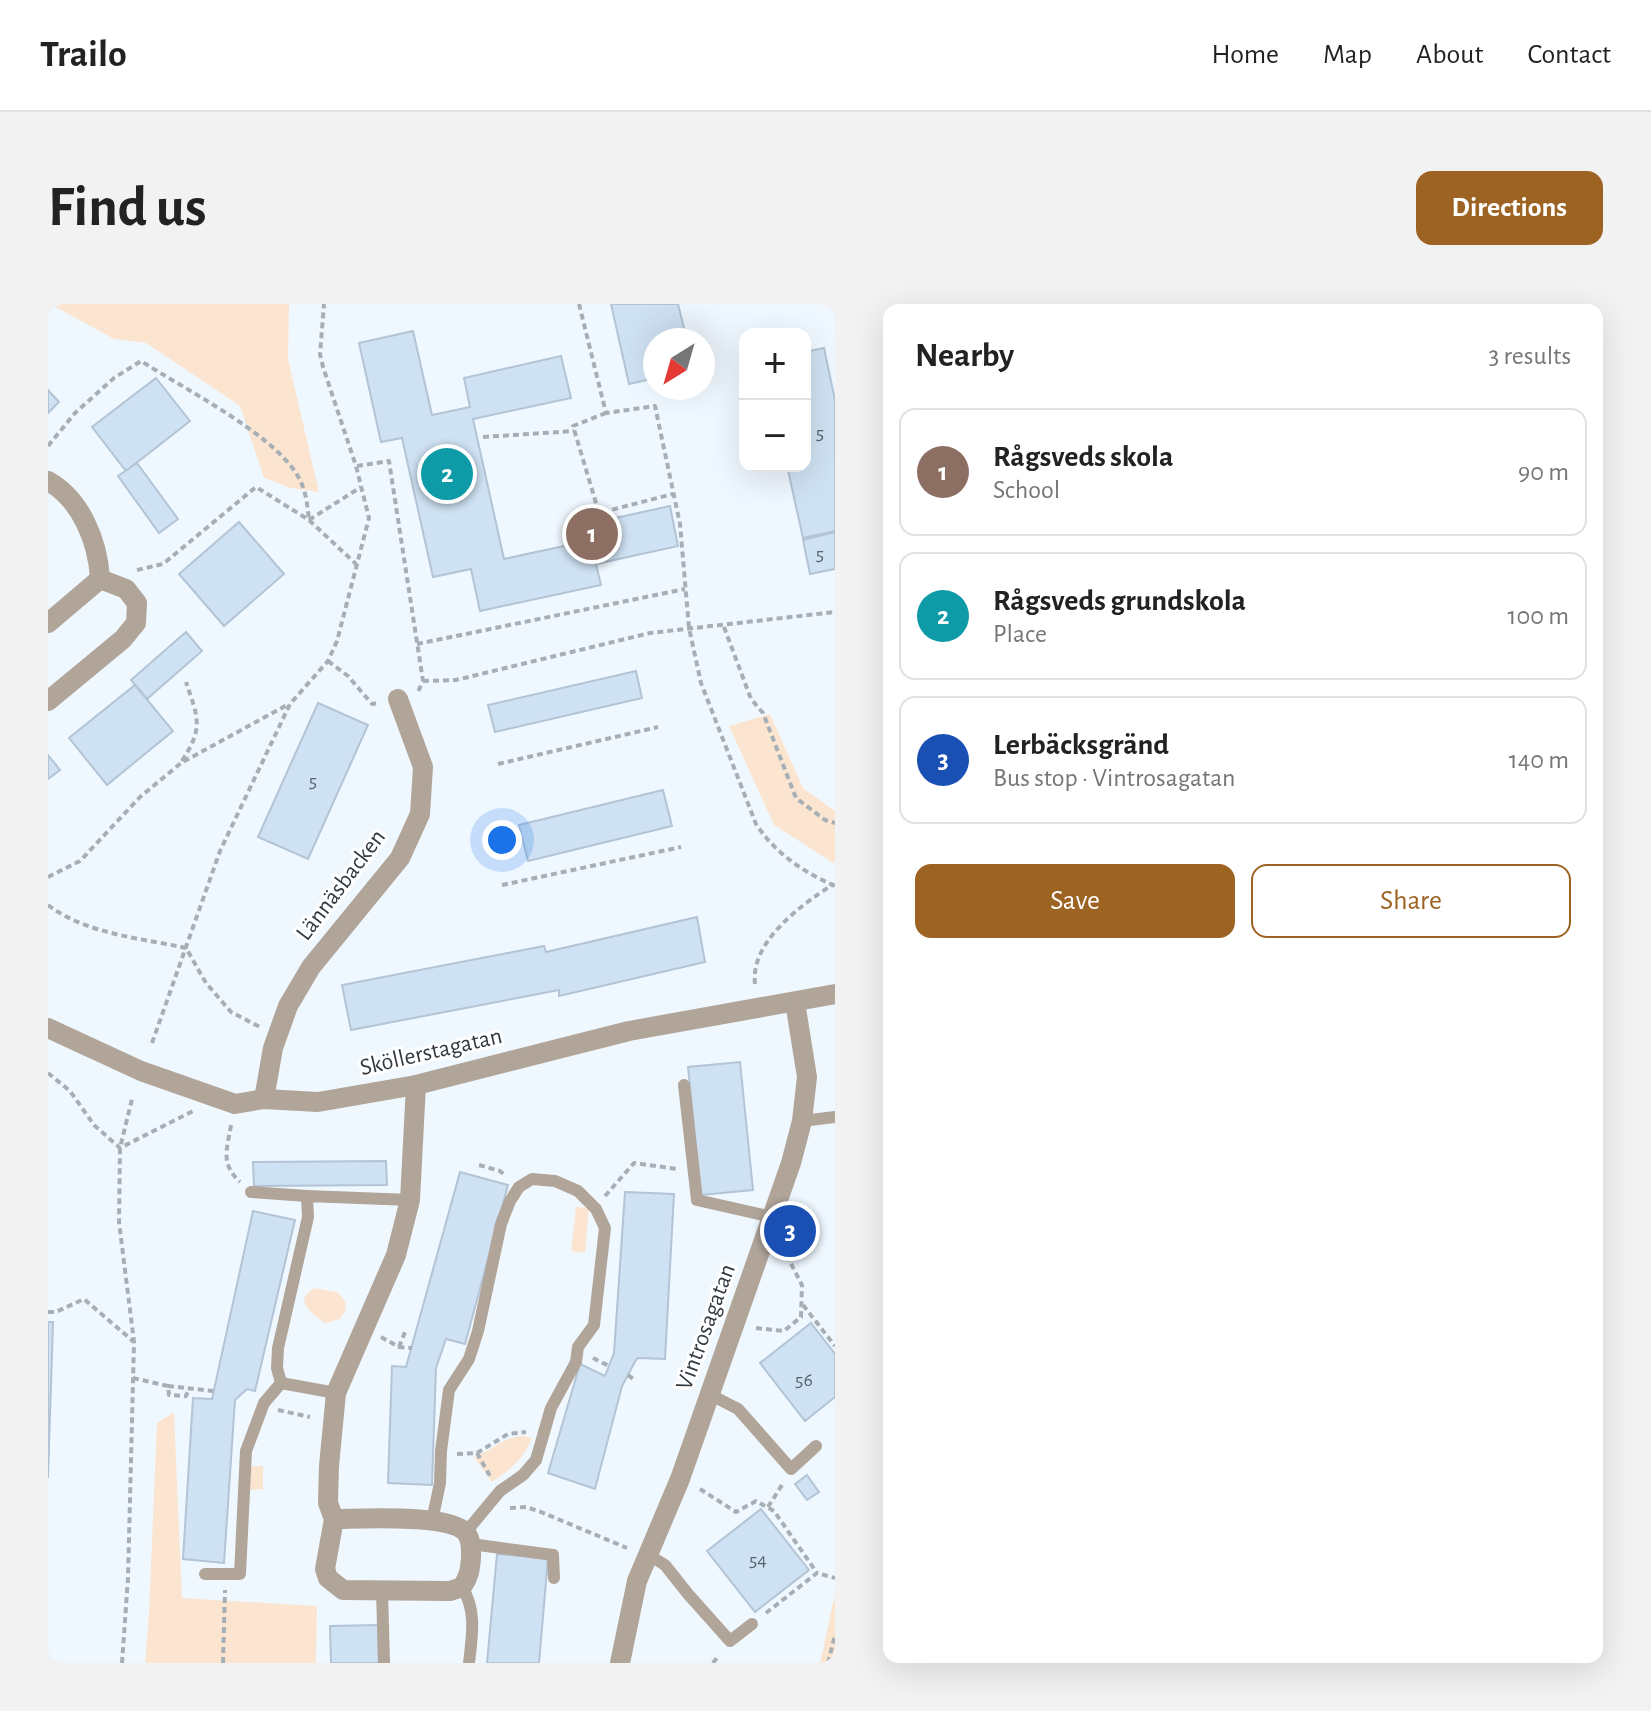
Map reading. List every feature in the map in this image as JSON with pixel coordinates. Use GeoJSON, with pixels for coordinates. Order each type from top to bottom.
{"type":"FeatureCollection","features":[{"type":"Feature","properties":{"kind":"street"},"geometry":{"type":"LineString","coordinates":[[48,481],[62,489],[87,525],[99,557],[100,579]]}},
{"type":"Feature","properties":{"kind":"street"},"geometry":{"type":"LineString","coordinates":[[48,623],[100,579]]}},
{"type":"Feature","properties":{"kind":"street"},"geometry":{"type":"LineString","coordinates":[[48,701],[123,639],[136,623],[137,603],[126,589],[100,579]]}},
{"type":"Feature","properties":{"kind":"street","name":"Lännäsbacken"},"geometry":{"type":"LineString","coordinates":[[264,1099],[273,1048],[288,1006],[311,967],[400,858],[420,814],[423,767],[398,699]]}},
{"type":"Feature","properties":{"kind":"street","name":"Sköllerstagatan"},"geometry":{"type":"LineString","coordinates":[[48,1028],[141,1071],[228,1100],[318,1102],[416,1085],[629,1031],[835,994]]}},
{"type":"Feature","properties":{"kind":"street","name":"Vintrosagatan"},"geometry":{"type":"LineString","coordinates":[[620,1663],[634,1595],[637,1551],[680,1479],[763,1246],[802,1121],[807,1077],[795,1002]]}},
{"type":"Feature","properties":{"kind":"street"},"geometry":{"type":"LineString","coordinates":[[334,1519],[432,1521],[454,1526],[469,1538],[470,1575],[462,1587],[450,1591],[343,1590],[328,1578],[325,1569],[334,1519],[328,1503],[328,1478],[336,1393],[396,1255],[410,1200],[416,1085]]}},
{"type":"Feature","properties":{"kind":"lane"},"geometry":{"type":"LineString","coordinates":[[684,1085],[697,1200],[772,1217]]}},
{"type":"Feature","properties":{"kind":"lane"},"geometry":{"type":"LineString","coordinates":[[802,1121],[835,1117]]}},
{"type":"Feature","properties":{"kind":"lane"},"geometry":{"type":"LineString","coordinates":[[432,1521],[440,1483],[449,1390],[469,1359],[478,1331],[501,1224],[519,1187],[532,1179],[555,1181],[578,1191],[596,1209],[605,1228],[595,1315],[578,1347],[576,1362],[551,1408],[536,1460],[523,1475],[500,1491],[469,1538],[553,1555],[554,1578]]}},
{"type":"Feature","properties":{"kind":"lane"},"geometry":{"type":"LineString","coordinates":[[251,1192],[410,1200]]}},
{"type":"Feature","properties":{"kind":"lane"},"geometry":{"type":"LineString","coordinates":[[281,1383],[277,1368],[278,1348],[308,1217],[307,1196]]}},
{"type":"Feature","properties":{"kind":"lane"},"geometry":{"type":"LineString","coordinates":[[281,1383],[336,1393]]}},
{"type":"Feature","properties":{"kind":"lane"},"geometry":{"type":"LineString","coordinates":[[205,1574],[240,1574],[246,1451],[264,1403],[281,1383]]}},
{"type":"Feature","properties":{"kind":"lane"},"geometry":{"type":"LineString","coordinates":[[709,1394],[738,1409],[791,1469],[816,1446]]}},
{"type":"Feature","properties":{"kind":"lane"},"geometry":{"type":"LineString","coordinates":[[637,1551],[665,1565],[730,1641],[752,1624]]}},
{"type":"Feature","properties":{"kind":"lane"},"geometry":{"type":"LineString","coordinates":[[462,1587],[471,1601],[473,1613],[469,1663]]}},
{"type":"Feature","properties":{"kind":"lane"},"geometry":{"type":"LineString","coordinates":[[382,1590],[384,1663]]}},
{"type":"Feature","properties":{"kind":"path"},"geometry":{"type":"LineString","coordinates":[[152,1043],[220,851],[290,704],[328,661],[337,641],[369,518],[356,466],[320,354],[324,304]]}},
{"type":"Feature","properties":{"kind":"path"},"geometry":{"type":"LineString","coordinates":[[579,304],[606,413]]}},
{"type":"Feature","properties":{"kind":"path"},"geometry":{"type":"LineString","coordinates":[[48,446],[75,413],[114,378],[141,361],[271,444],[296,474],[306,495],[309,520]]}},
{"type":"Feature","properties":{"kind":"path"},"geometry":{"type":"LineString","coordinates":[[673,494],[599,513],[573,426],[606,413],[655,406],[680,524],[689,628],[701,683],[756,824],[768,843],[794,864],[834,886]]}},
{"type":"Feature","properties":{"kind":"path"},"geometry":{"type":"LineString","coordinates":[[483,437],[574,431]]}},
{"type":"Feature","properties":{"kind":"path"},"geometry":{"type":"LineString","coordinates":[[328,661],[348,676],[372,704],[417,694],[423,681],[389,461],[356,466]]}},
{"type":"Feature","properties":{"kind":"path"},"geometry":{"type":"LineString","coordinates":[[100,579],[163,564],[256,487],[309,520],[356,564]]}},
{"type":"Feature","properties":{"kind":"path"},"geometry":{"type":"LineString","coordinates":[[309,520],[361,487]]}},
{"type":"Feature","properties":{"kind":"path"},"geometry":{"type":"LineString","coordinates":[[417,644],[686,589]]}},
{"type":"Feature","properties":{"kind":"path"},"geometry":{"type":"LineString","coordinates":[[423,681],[456,680],[650,633],[835,612]]}},
{"type":"Feature","properties":{"kind":"path"},"geometry":{"type":"LineString","coordinates":[[724,626],[751,699],[763,713],[796,798],[825,820],[835,823]]}},
{"type":"Feature","properties":{"kind":"path"},"geometry":{"type":"LineString","coordinates":[[181,763],[198,730],[199,720],[186,682]]}},
{"type":"Feature","properties":{"kind":"path"},"geometry":{"type":"LineString","coordinates":[[48,877],[80,861],[140,797],[181,763],[290,704]]}},
{"type":"Feature","properties":{"kind":"path"},"geometry":{"type":"LineString","coordinates":[[498,764],[658,727]]}},
{"type":"Feature","properties":{"kind":"path"},"geometry":{"type":"LineString","coordinates":[[502,885],[681,847]]}},
{"type":"Feature","properties":{"kind":"path"},"geometry":{"type":"LineString","coordinates":[[755,984],[753,971],[765,942],[813,898],[834,886]]}},
{"type":"Feature","properties":{"kind":"path"},"geometry":{"type":"LineString","coordinates":[[48,905],[69,920],[96,929],[186,948],[206,983],[231,1012],[262,1027]]}},
{"type":"Feature","properties":{"kind":"path"},"geometry":{"type":"LineString","coordinates":[[48,1073],[70,1091],[94,1125],[120,1148]]}},
{"type":"Feature","properties":{"kind":"path"},"geometry":{"type":"LineString","coordinates":[[122,1663],[128,1578],[134,1342],[119,1222],[120,1148],[132,1099]]}},
{"type":"Feature","properties":{"kind":"path"},"geometry":{"type":"LineString","coordinates":[[120,1148],[228,1100],[225,1156],[228,1171],[251,1192]]}},
{"type":"Feature","properties":{"kind":"path"},"geometry":{"type":"LineString","coordinates":[[606,1195],[634,1163],[675,1168]]}},
{"type":"Feature","properties":{"kind":"path"},"geometry":{"type":"LineString","coordinates":[[479,1165],[500,1171]]}},
{"type":"Feature","properties":{"kind":"path"},"geometry":{"type":"LineString","coordinates":[[610,1181],[610,1190]]}},
{"type":"Feature","properties":{"kind":"path"},"geometry":{"type":"LineString","coordinates":[[752,1328],[784,1331],[801,1317],[803,1305],[802,1285],[787,1256],[763,1246]]}},
{"type":"Feature","properties":{"kind":"path"},"geometry":{"type":"LineString","coordinates":[[48,1312],[56,1312],[84,1299],[134,1342]]}},
{"type":"Feature","properties":{"kind":"path"},"geometry":{"type":"LineString","coordinates":[[803,1305],[835,1346]]}},
{"type":"Feature","properties":{"kind":"path"},"geometry":{"type":"LineString","coordinates":[[363,1328],[399,1347],[412,1348]]}},
{"type":"Feature","properties":{"kind":"path"},"geometry":{"type":"LineString","coordinates":[[399,1347],[405,1332]]}},
{"type":"Feature","properties":{"kind":"path"},"geometry":{"type":"LineString","coordinates":[[596,1359],[609,1366]]}},
{"type":"Feature","properties":{"kind":"path"},"geometry":{"type":"LineString","coordinates":[[628,1375],[636,1381]]}},
{"type":"Feature","properties":{"kind":"path"},"geometry":{"type":"LineString","coordinates":[[133,1378],[213,1391]]}},
{"type":"Feature","properties":{"kind":"path"},"geometry":{"type":"LineString","coordinates":[[168,1386],[169,1395],[186,1396],[189,1388]]}},
{"type":"Feature","properties":{"kind":"path"},"geometry":{"type":"LineString","coordinates":[[280,1412],[310,1417]]}},
{"type":"Feature","properties":{"kind":"path"},"geometry":{"type":"LineString","coordinates":[[441,1451],[477,1453],[508,1434],[534,1434]]}},
{"type":"Feature","properties":{"kind":"path"},"geometry":{"type":"LineString","coordinates":[[477,1453],[500,1491]]}},
{"type":"Feature","properties":{"kind":"path"},"geometry":{"type":"LineString","coordinates":[[768,1507],[791,1469]]}},
{"type":"Feature","properties":{"kind":"path"},"geometry":{"type":"LineString","coordinates":[[680,1479],[736,1512],[756,1501],[768,1507],[774,1511],[817,1573],[835,1578]]}},
{"type":"Feature","properties":{"kind":"path"},"geometry":{"type":"LineString","coordinates":[[507,1508],[526,1507],[637,1551]]}},
{"type":"Feature","properties":{"kind":"path"},"geometry":{"type":"LineString","coordinates":[[752,1624],[817,1573]]}},
{"type":"Feature","properties":{"kind":"path"},"geometry":{"type":"LineString","coordinates":[[223,1663],[225,1576]]}},
{"type":"Feature","properties":{"kind":"path"},"geometry":{"type":"LineString","coordinates":[[828,1663],[835,1635]]}},
{"type":"Feature","properties":{"kind":"shaded area"},"geometry":{"type":"Polygon","coordinates":[[[50,304],[289,304],[288,359],[319,492],[291,488],[264,478],[240,406],[146,343],[114,339],[50,304]]]}},
{"type":"Feature","properties":{"kind":"shaded area"},"geometry":{"type":"Polygon","coordinates":[[[770,714],[803,788],[835,811],[835,864],[774,825],[729,726],[770,714]]]}},
{"type":"Feature","properties":{"kind":"shaded area"},"geometry":{"type":"Polygon","coordinates":[[[576,1207],[589,1208],[585,1253],[571,1251],[576,1207]]]}},
{"type":"Feature","properties":{"kind":"shaded area"},"geometry":{"type":"Polygon","coordinates":[[[314,1288],[337,1292],[345,1301],[346,1310],[340,1319],[325,1323],[308,1309],[304,1297],[314,1288]]]}},
{"type":"Feature","properties":{"kind":"shaded area"},"geometry":{"type":"Polygon","coordinates":[[[174,1412],[182,1598],[317,1606],[316,1663],[145,1663],[157,1423],[174,1412]]]}},
{"type":"Feature","properties":{"kind":"shaded area"},"geometry":{"type":"Polygon","coordinates":[[[532,1438],[521,1458],[492,1482],[474,1457],[509,1439],[532,1438]]]}},
{"type":"Feature","properties":{"kind":"shaded area"},"geometry":{"type":"Polygon","coordinates":[[[249,1466],[263,1466],[263,1489],[248,1490],[249,1466]]]}},
{"type":"Feature","properties":{"kind":"shaded area"},"geometry":{"type":"Polygon","coordinates":[[[835,1594],[835,1663],[820,1663],[835,1594]]]}},
{"type":"Feature","properties":{"kind":"building"},"geometry":{"type":"Polygon","coordinates":[[[611,304],[678,304],[684,328],[643,328],[643,381],[629,384],[611,304]]]}},
{"type":"Feature","properties":{"kind":"building"},"geometry":{"type":"Polygon","coordinates":[[[413,331],[432,415],[470,407],[464,378],[561,356],[571,398],[473,419],[504,559],[601,538],[597,522],[670,506],[678,546],[596,564],[601,585],[480,611],[471,569],[433,577],[402,438],[381,442],[359,343],[413,331]]]}},
{"type":"Feature","properties":{"kind":"building"},"geometry":{"type":"Polygon","coordinates":[[[824,348],[835,400],[835,531],[803,538],[788,472],[811,472],[811,351],[824,348]]]}},
{"type":"Feature","properties":{"kind":"building"},"geometry":{"type":"Polygon","coordinates":[[[156,378],[190,421],[126,471],[92,427],[156,378]]]}},
{"type":"Feature","properties":{"kind":"building"},"geometry":{"type":"Polygon","coordinates":[[[48,390],[59,402],[48,413],[48,390]]]}},
{"type":"Feature","properties":{"kind":"building"},"geometry":{"type":"Polygon","coordinates":[[[137,463],[178,519],[159,533],[118,476],[137,463]]]}},
{"type":"Feature","properties":{"kind":"building"},"geometry":{"type":"Polygon","coordinates":[[[239,522],[284,574],[224,626],[179,574],[239,522]]]}},
{"type":"Feature","properties":{"kind":"building"},"geometry":{"type":"Polygon","coordinates":[[[835,532],[835,569],[810,574],[803,540],[835,532]]]}},
{"type":"Feature","properties":{"kind":"building"},"geometry":{"type":"Polygon","coordinates":[[[186,632],[202,651],[147,699],[131,680],[186,632]]]}},
{"type":"Feature","properties":{"kind":"building"},"geometry":{"type":"Polygon","coordinates":[[[636,671],[642,698],[495,732],[488,705],[636,671]]]}},
{"type":"Feature","properties":{"kind":"building"},"geometry":{"type":"Polygon","coordinates":[[[135,685],[173,731],[107,785],[69,738],[135,685]]]}},
{"type":"Feature","properties":{"kind":"building"},"geometry":{"type":"Polygon","coordinates":[[[318,703],[368,725],[308,859],[258,837],[318,703]]]}},
{"type":"Feature","properties":{"kind":"building"},"geometry":{"type":"Polygon","coordinates":[[[48,755],[60,770],[48,779],[48,755]]]}},
{"type":"Feature","properties":{"kind":"building"},"geometry":{"type":"Polygon","coordinates":[[[663,790],[672,826],[528,861],[519,825],[663,790]]]}},
{"type":"Feature","properties":{"kind":"building"},"geometry":{"type":"Polygon","coordinates":[[[697,917],[705,962],[559,996],[559,990],[351,1030],[342,985],[544,946],[546,952],[697,917]]]}},
{"type":"Feature","properties":{"kind":"building"},"geometry":{"type":"Polygon","coordinates":[[[740,1062],[753,1190],[701,1195],[688,1067],[740,1062]]]}},
{"type":"Feature","properties":{"kind":"building"},"geometry":{"type":"Polygon","coordinates":[[[386,1161],[387,1185],[254,1186],[253,1162],[386,1161]]]}},
{"type":"Feature","properties":{"kind":"building"},"geometry":{"type":"Polygon","coordinates":[[[460,1172],[508,1185],[465,1344],[446,1339],[436,1368],[432,1485],[388,1483],[392,1366],[406,1367],[460,1172]]]}},
{"type":"Feature","properties":{"kind":"building"},"geometry":{"type":"Polygon","coordinates":[[[625,1192],[674,1194],[665,1359],[637,1358],[622,1386],[595,1489],[548,1473],[580,1364],[605,1376],[614,1353],[625,1192]]]}},
{"type":"Feature","properties":{"kind":"building"},"geometry":{"type":"Polygon","coordinates":[[[253,1211],[295,1220],[255,1391],[247,1389],[235,1400],[224,1563],[183,1559],[193,1398],[212,1399],[253,1211]]]}},
{"type":"Feature","properties":{"kind":"building"},"geometry":{"type":"Polygon","coordinates":[[[48,1322],[53,1322],[48,1478],[48,1322]]]}},
{"type":"Feature","properties":{"kind":"building"},"geometry":{"type":"Polygon","coordinates":[[[811,1323],[835,1354],[835,1397],[805,1421],[760,1363],[811,1323]]]}},
{"type":"Feature","properties":{"kind":"building"},"geometry":{"type":"Polygon","coordinates":[[[807,1475],[819,1492],[807,1500],[795,1484],[807,1475]]]}},
{"type":"Feature","properties":{"kind":"building"},"geometry":{"type":"Polygon","coordinates":[[[761,1509],[809,1570],[755,1612],[707,1551],[761,1509]]]}},
{"type":"Feature","properties":{"kind":"building"},"geometry":{"type":"Polygon","coordinates":[[[497,1554],[548,1558],[539,1663],[487,1663],[497,1554]]]}},
{"type":"Feature","properties":{"kind":"building"},"geometry":{"type":"Polygon","coordinates":[[[378,1625],[379,1663],[331,1663],[330,1626],[378,1625]]]}},
{"type":"Feature","properties":{"kind":"place","name":"Rågsveds grundskola"},"geometry":{"type":"Point","coordinates":[447,474]}},
{"type":"Feature","properties":{"kind":"place","name":"Rågsveds skola"},"geometry":{"type":"Point","coordinates":[592,534]}},
{"type":"Feature","properties":{"kind":"place","name":"Lerbäcksgränd"},"geometry":{"type":"Point","coordinates":[790,1231]}}]}
